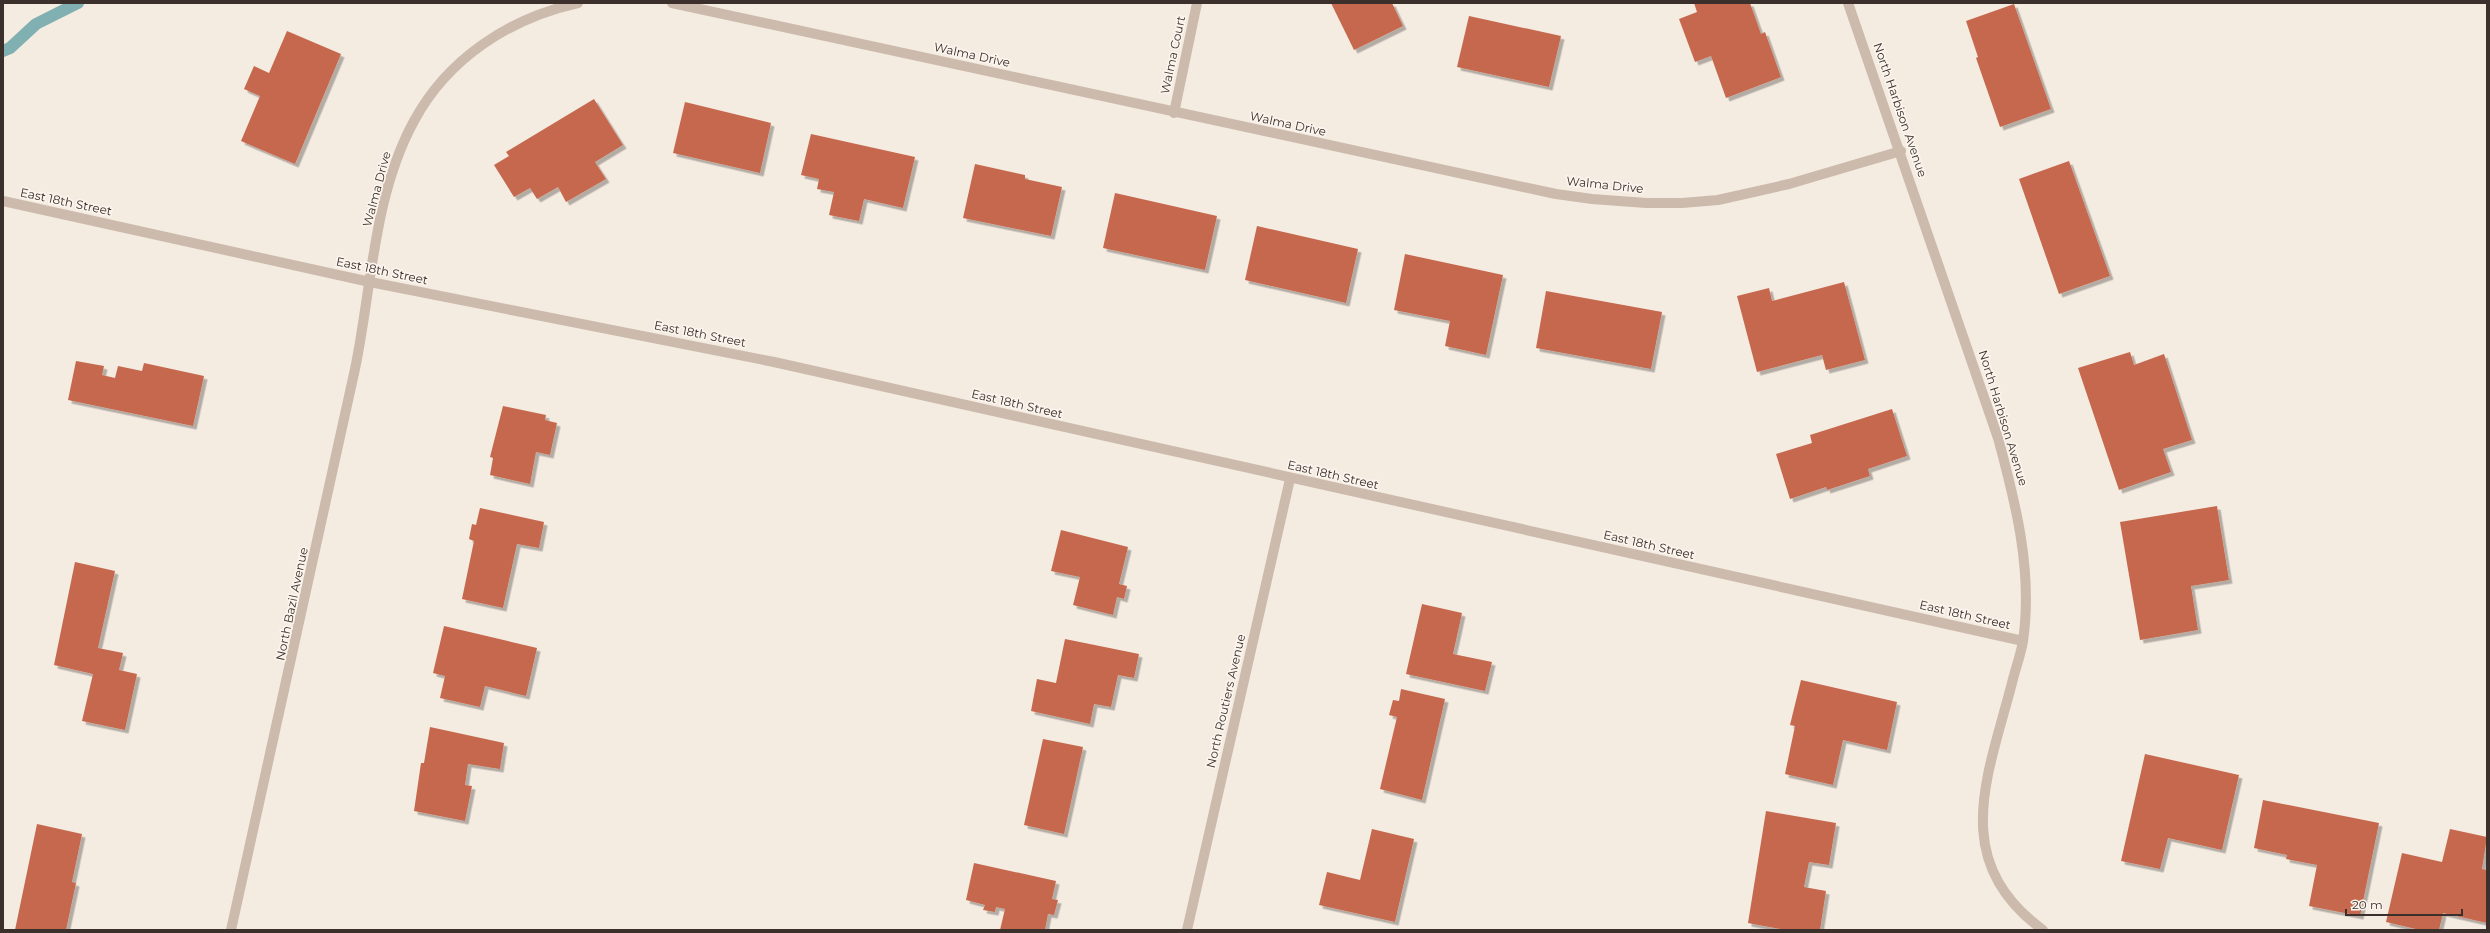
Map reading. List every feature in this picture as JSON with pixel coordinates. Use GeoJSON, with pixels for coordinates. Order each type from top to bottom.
{"type":"FeatureCollection","features":[{"type":"Feature","properties":{"kind":"street","name":"Walma Drive"},"geometry":{"type":"LineString","coordinates":[[370,282],[382,210],[393,168],[406,136],[428,99],[461,62],[476,48],[502,30],[541,13],[578,3]]}},
{"type":"Feature","properties":{"kind":"street","name":"Walma Drive"},"geometry":{"type":"LineString","coordinates":[[672,3],[1174,113],[1556,194],[1592,199],[1646,203],[1682,203],[1753,193],[1901,151]]}},
{"type":"Feature","properties":{"kind":"street","name":"Walma Court"},"geometry":{"type":"LineString","coordinates":[[1174,113],[1197,3]]}},
{"type":"Feature","properties":{"kind":"street","name":"North Harbison Avenue"},"geometry":{"type":"LineString","coordinates":[[1848,3],[1901,151],[2009,474],[2020,530],[2024,567],[2025,603],[2023,641],[1984,796],[1982,835],[1986,854],[2009,899],[2013,905],[2043,930]]}},
{"type":"Feature","properties":{"kind":"street","name":"East 18th Street"},"geometry":{"type":"LineString","coordinates":[[3,201],[370,282],[774,362],[1290,479],[2023,641]]}},
{"type":"Feature","properties":{"kind":"street","name":"North Bazil Avenue"},"geometry":{"type":"LineString","coordinates":[[230,930],[294,656],[363,328],[370,282]]}},
{"type":"Feature","properties":{"kind":"street","name":"North Routiers Avenue"},"geometry":{"type":"LineString","coordinates":[[1187,930],[1290,479]]}},
{"type":"Feature","properties":{"kind":"building"},"geometry":{"type":"Polygon","coordinates":[[[1331,3],[1392,3],[1403,26],[1354,50],[1331,3]]]}},
{"type":"Feature","properties":{"kind":"building"},"geometry":{"type":"Polygon","coordinates":[[[1694,3],[1750,3],[1761,34],[1765,32],[1781,77],[1726,98],[1711,56],[1695,62],[1679,19],[1697,12],[1694,3]]]}},
{"type":"Feature","properties":{"kind":"building"},"geometry":{"type":"Polygon","coordinates":[[[2014,4],[2051,109],[2000,127],[1976,58],[1978,57],[1966,21],[2014,4]]]}},
{"type":"Feature","properties":{"kind":"building"},"geometry":{"type":"Polygon","coordinates":[[[1469,16],[1561,36],[1549,87],[1457,67],[1469,16]]]}},
{"type":"Feature","properties":{"kind":"building"},"geometry":{"type":"Polygon","coordinates":[[[287,31],[341,54],[295,164],[241,141],[260,96],[244,89],[254,66],[269,73],[287,31]]]}},
{"type":"Feature","properties":{"kind":"building"},"geometry":{"type":"Polygon","coordinates":[[[594,99],[623,145],[595,162],[606,179],[566,202],[558,187],[537,199],[530,188],[514,197],[494,165],[509,156],[506,152],[594,99]]]}},
{"type":"Feature","properties":{"kind":"building"},"geometry":{"type":"Polygon","coordinates":[[[685,102],[771,123],[760,173],[673,153],[685,102]]]}},
{"type":"Feature","properties":{"kind":"building"},"geometry":{"type":"Polygon","coordinates":[[[811,134],[915,157],[903,208],[864,199],[859,221],[829,215],[834,192],[817,189],[819,179],[801,175],[811,134]]]}},
{"type":"Feature","properties":{"kind":"building"},"geometry":{"type":"Polygon","coordinates":[[[2069,161],[2110,276],[2059,294],[2019,179],[2069,161]]]}},
{"type":"Feature","properties":{"kind":"building"},"geometry":{"type":"Polygon","coordinates":[[[975,164],[1025,175],[1025,179],[1062,187],[1051,236],[963,218],[975,164]]]}},
{"type":"Feature","properties":{"kind":"building"},"geometry":{"type":"Polygon","coordinates":[[[1115,193],[1217,216],[1205,270],[1103,248],[1115,193]]]}},
{"type":"Feature","properties":{"kind":"building"},"geometry":{"type":"Polygon","coordinates":[[[1257,226],[1358,249],[1346,303],[1245,280],[1257,226]]]}},
{"type":"Feature","properties":{"kind":"building"},"geometry":{"type":"Polygon","coordinates":[[[1405,254],[1503,275],[1486,355],[1445,346],[1450,321],[1394,310],[1405,254]]]}},
{"type":"Feature","properties":{"kind":"building"},"geometry":{"type":"Polygon","coordinates":[[[1844,282],[1865,360],[1826,370],[1822,355],[1757,372],[1737,296],[1769,288],[1772,301],[1844,282]]]}},
{"type":"Feature","properties":{"kind":"building"},"geometry":{"type":"Polygon","coordinates":[[[1546,291],[1662,312],[1651,369],[1536,348],[1546,291]]]}},
{"type":"Feature","properties":{"kind":"building"},"geometry":{"type":"Polygon","coordinates":[[[2130,352],[2134,365],[2164,354],[2192,440],[2163,449],[2171,472],[2119,490],[2078,368],[2130,352]]]}},
{"type":"Feature","properties":{"kind":"building"},"geometry":{"type":"Polygon","coordinates":[[[76,361],[104,366],[102,375],[115,378],[118,366],[142,371],[144,363],[204,376],[193,426],[68,400],[76,361]]]}},
{"type":"Feature","properties":{"kind":"building"},"geometry":{"type":"Polygon","coordinates":[[[503,406],[546,415],[545,420],[557,423],[550,455],[536,452],[530,484],[490,475],[493,458],[490,457],[503,406]]]}},
{"type":"Feature","properties":{"kind":"building"},"geometry":{"type":"Polygon","coordinates":[[[1892,409],[1907,456],[1868,469],[1870,476],[1827,490],[1826,487],[1790,499],[1776,454],[1812,443],[1810,435],[1892,409]]]}},
{"type":"Feature","properties":{"kind":"building"},"geometry":{"type":"Polygon","coordinates":[[[2217,506],[2229,580],[2191,586],[2198,630],[2140,640],[2120,522],[2217,506]]]}},
{"type":"Feature","properties":{"kind":"building"},"geometry":{"type":"Polygon","coordinates":[[[480,508],[544,522],[539,548],[517,544],[503,608],[462,599],[474,541],[469,539],[472,524],[476,525],[480,508]]]}},
{"type":"Feature","properties":{"kind":"building"},"geometry":{"type":"Polygon","coordinates":[[[1061,530],[1128,547],[1119,584],[1127,586],[1124,599],[1117,597],[1113,615],[1073,605],[1080,577],[1051,571],[1061,530]]]}},
{"type":"Feature","properties":{"kind":"building"},"geometry":{"type":"Polygon","coordinates":[[[75,562],[115,571],[98,648],[123,653],[119,670],[137,674],[125,730],[82,721],[93,674],[54,665],[75,562]]]}},
{"type":"Feature","properties":{"kind":"building"},"geometry":{"type":"Polygon","coordinates":[[[1422,604],[1462,613],[1453,654],[1492,662],[1485,691],[1406,674],[1422,604]]]}},
{"type":"Feature","properties":{"kind":"building"},"geometry":{"type":"Polygon","coordinates":[[[444,626],[537,648],[526,696],[485,686],[480,707],[440,698],[445,676],[433,673],[444,626]]]}},
{"type":"Feature","properties":{"kind":"building"},"geometry":{"type":"Polygon","coordinates":[[[1065,639],[1139,654],[1134,678],[1118,675],[1111,707],[1094,704],[1090,724],[1031,711],[1037,679],[1056,683],[1065,639]]]}},
{"type":"Feature","properties":{"kind":"building"},"geometry":{"type":"Polygon","coordinates":[[[1801,680],[1897,702],[1887,750],[1843,740],[1833,785],[1785,774],[1795,726],[1790,725],[1801,680]]]}},
{"type":"Feature","properties":{"kind":"building"},"geometry":{"type":"Polygon","coordinates":[[[1401,689],[1445,699],[1422,800],[1380,789],[1397,717],[1389,715],[1393,700],[1399,701],[1401,689]]]}},
{"type":"Feature","properties":{"kind":"building"},"geometry":{"type":"Polygon","coordinates":[[[430,727],[504,743],[500,769],[468,764],[465,785],[472,786],[465,821],[414,811],[421,763],[424,763],[430,727]]]}},
{"type":"Feature","properties":{"kind":"building"},"geometry":{"type":"Polygon","coordinates":[[[1043,739],[1083,747],[1064,834],[1024,825],[1043,739]]]}},
{"type":"Feature","properties":{"kind":"building"},"geometry":{"type":"Polygon","coordinates":[[[2145,754],[2239,775],[2222,850],[2168,838],[2160,869],[2121,861],[2145,754]]]}},
{"type":"Feature","properties":{"kind":"building"},"geometry":{"type":"Polygon","coordinates":[[[2263,800],[2379,823],[2360,916],[2309,906],[2317,865],[2286,859],[2287,855],[2254,848],[2263,800]]]}},
{"type":"Feature","properties":{"kind":"building"},"geometry":{"type":"Polygon","coordinates":[[[1766,811],[1836,823],[1829,865],[1809,862],[1804,887],[1826,891],[1820,930],[1786,930],[1748,923],[1766,811]]]}},
{"type":"Feature","properties":{"kind":"building"},"geometry":{"type":"Polygon","coordinates":[[[37,824],[82,834],[72,882],[76,883],[66,930],[15,930],[37,824]]]}},
{"type":"Feature","properties":{"kind":"building"},"geometry":{"type":"Polygon","coordinates":[[[1372,829],[1414,839],[1395,922],[1319,905],[1327,872],[1360,880],[1372,829]]]}},
{"type":"Feature","properties":{"kind":"building"},"geometry":{"type":"Polygon","coordinates":[[[2450,829],[2487,837],[2482,869],[2487,870],[2487,923],[2443,913],[2439,930],[2420,930],[2386,922],[2402,853],[2442,862],[2450,829]]]}},
{"type":"Feature","properties":{"kind":"building"},"geometry":{"type":"Polygon","coordinates":[[[974,863],[1056,881],[1052,899],[1058,900],[1054,915],[1048,914],[1045,930],[1000,930],[1005,909],[996,907],[995,912],[983,910],[985,905],[966,900],[974,863]]]}},
{"type":"Feature","properties":{"kind":"waterway"},"geometry":{"type":"LineString","coordinates":[[3,51],[10,48],[36,24],[78,3]]}}]}
